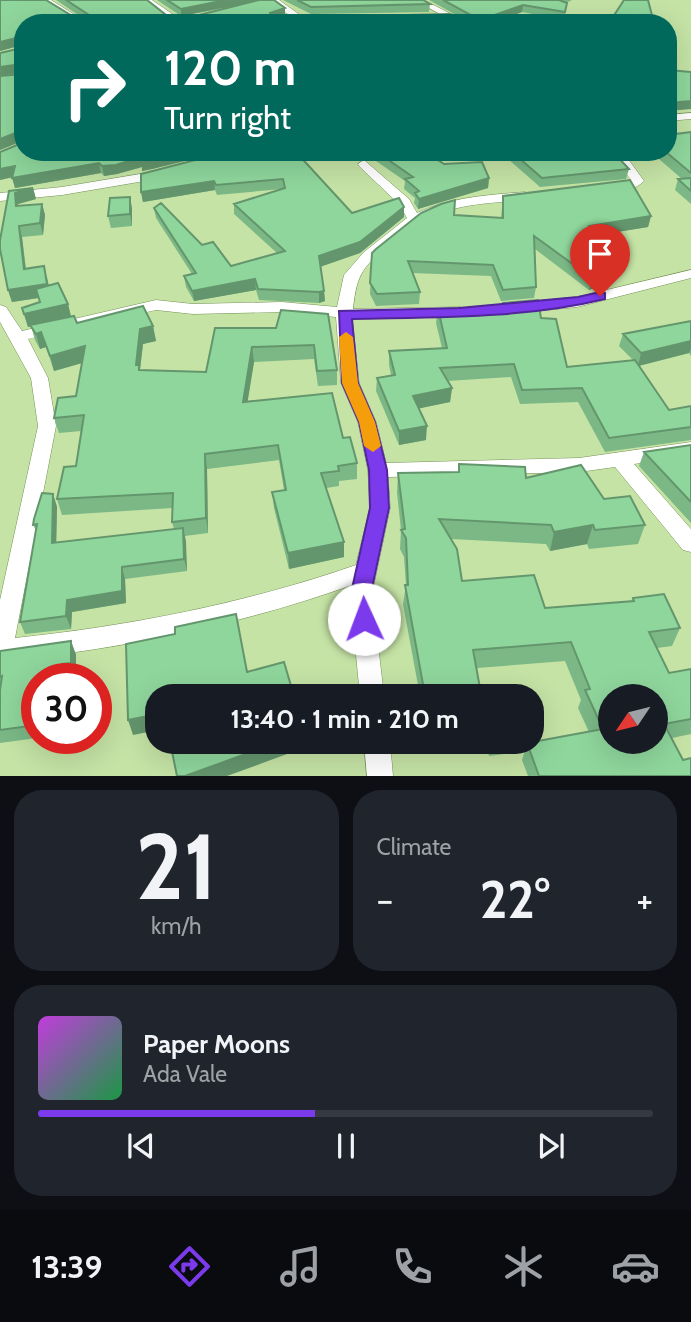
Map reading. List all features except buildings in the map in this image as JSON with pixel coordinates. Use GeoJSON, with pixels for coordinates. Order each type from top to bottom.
{"type":"FeatureCollection","features":[{"type":"Feature","properties":{"kind":"street"},"geometry":{"type":"LineString","coordinates":[[45,0],[69,14]]}},
{"type":"Feature","properties":{"kind":"street"},"geometry":{"type":"LineString","coordinates":[[146,0],[166,14]]}},
{"type":"Feature","properties":{"kind":"street"},"geometry":{"type":"LineString","coordinates":[[274,0],[294,14]]}},
{"type":"Feature","properties":{"kind":"street"},"geometry":{"type":"LineString","coordinates":[[418,0],[447,14]]}},
{"type":"Feature","properties":{"kind":"street"},"geometry":{"type":"LineString","coordinates":[[591,189],[628,186],[638,180],[624,161]]}},
{"type":"Feature","properties":{"kind":"street"},"geometry":{"type":"LineString","coordinates":[[364,164],[404,202],[414,219]]}},
{"type":"Feature","properties":{"kind":"street"},"geometry":{"type":"LineString","coordinates":[[0,197],[73,189],[178,170]]}},
{"type":"Feature","properties":{"kind":"street"},"geometry":{"type":"LineString","coordinates":[[371,684],[361,593],[380,508],[378,470],[367,422],[350,383],[344,314],[349,278],[369,255],[414,219],[435,209],[469,201],[542,194]]}},
{"type":"Feature","properties":{"kind":"street"},"geometry":{"type":"LineString","coordinates":[[504,309],[578,302],[691,274]]}},
{"type":"Feature","properties":{"kind":"street"},"geometry":{"type":"LineString","coordinates":[[17,337],[156,306],[193,309],[282,307],[344,314],[482,311]]}},
{"type":"Feature","properties":{"kind":"street"},"geometry":{"type":"LineString","coordinates":[[0,310],[38,371],[47,396],[47,426],[1,650],[34,648],[212,617],[304,594],[366,571]]}},
{"type":"Feature","properties":{"kind":"street"},"geometry":{"type":"LineString","coordinates":[[378,470],[566,465],[691,449]]}},
{"type":"Feature","properties":{"kind":"street"},"geometry":{"type":"LineString","coordinates":[[619,459],[691,544]]}},
{"type":"Feature","properties":{"kind":"street"},"geometry":{"type":"LineString","coordinates":[[378,754],[380,776]]}},
{"type":"Feature","properties":{"kind":"slow traffic"},"geometry":{"type":"LineString","coordinates":[[346,337],[350,383],[367,422],[373,446]]}},
{"type":"Feature","properties":{"kind":"route"},"geometry":{"type":"LineString","coordinates":[[364,619],[361,593],[380,508],[378,470],[367,422],[350,383],[344,314],[459,313],[578,302],[600,296]]}}]}
